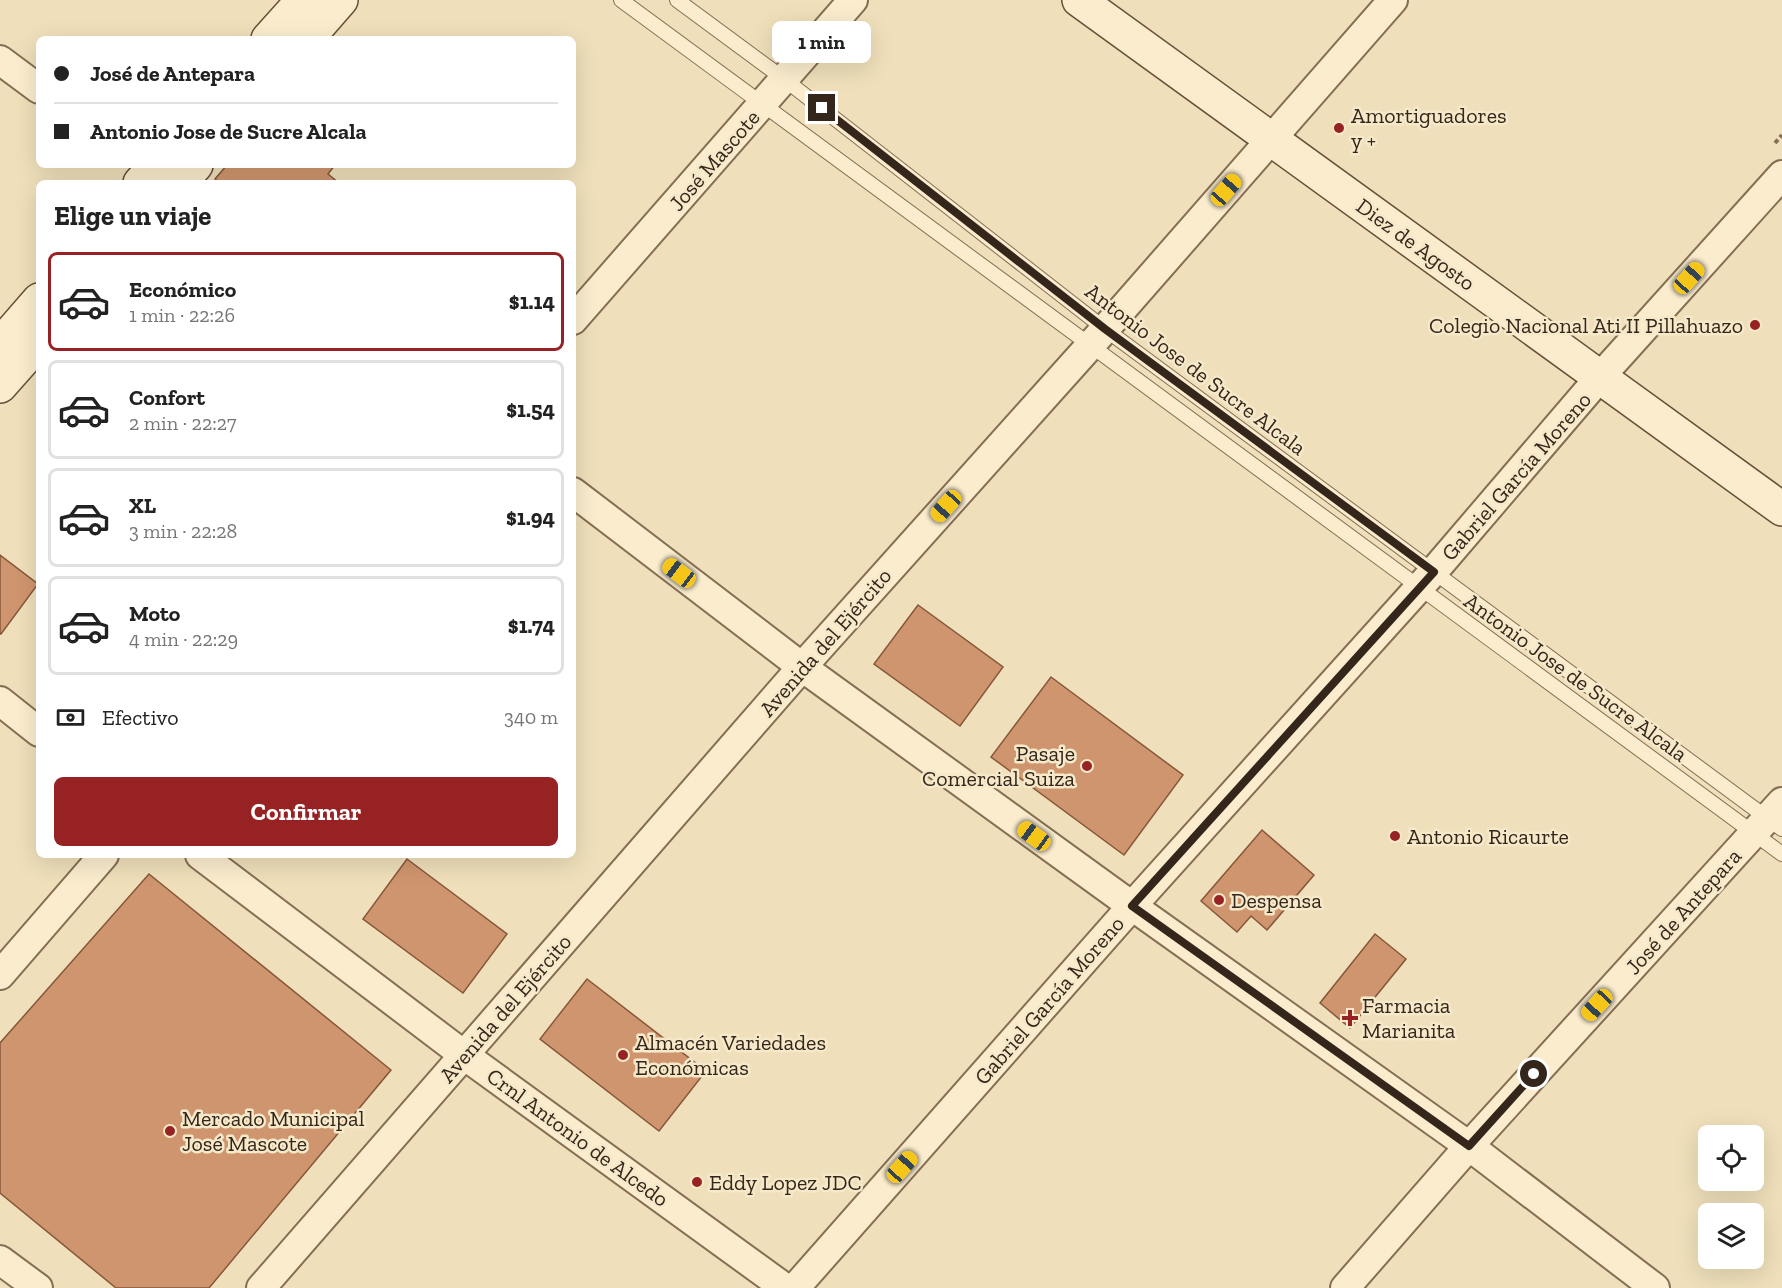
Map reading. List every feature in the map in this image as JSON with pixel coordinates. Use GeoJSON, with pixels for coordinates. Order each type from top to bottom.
{"type":"FeatureCollection","features":[{"type":"Feature","properties":{"kind":"street"},"geometry":{"type":"LineString","coordinates":[[271,36],[303,0]]}},
{"type":"Feature","properties":{"kind":"street"},"geometry":{"type":"LineString","coordinates":[[310,36],[341,0]]}},
{"type":"Feature","properties":{"kind":"street","name":"José Mascote"},"geometry":{"type":"LineString","coordinates":[[576,317],[853,0]]}},
{"type":"Feature","properties":{"kind":"street","name":"Diez de Agosto"},"geometry":{"type":"LineString","coordinates":[[1079,0],[1782,509]]}},
{"type":"Feature","properties":{"kind":"street","name":"Avenida del Ejército"},"geometry":{"type":"LineString","coordinates":[[261,1288],[802,667],[1097,337],[1393,0]]}},
{"type":"Feature","properties":{"kind":"street"},"geometry":{"type":"LineString","coordinates":[[0,60],[36,87]]}},
{"type":"Feature","properties":{"kind":"street"},"geometry":{"type":"LineString","coordinates":[[183,180],[193,168]]}},
{"type":"Feature","properties":{"kind":"street","name":"Gabriel García Moreno"},"geometry":{"type":"LineString","coordinates":[[795,1288],[1132,906],[1426,579],[1600,377],[1782,175]]}},
{"type":"Feature","properties":{"kind":"street"},"geometry":{"type":"LineString","coordinates":[[0,345],[36,303]]}},
{"type":"Feature","properties":{"kind":"street"},"geometry":{"type":"LineString","coordinates":[[0,386],[36,345]]}},
{"type":"Feature","properties":{"kind":"street"},"geometry":{"type":"LineString","coordinates":[[576,494],[802,667],[1469,1146],[1655,1288]]}},
{"type":"Feature","properties":{"kind":"street"},"geometry":{"type":"LineString","coordinates":[[0,701],[36,730]]}},
{"type":"Feature","properties":{"kind":"street","name":"José de Antepara"},"geometry":{"type":"LineString","coordinates":[[1345,1288],[1469,1146],[1771,821]]}},
{"type":"Feature","properties":{"kind":"street"},"geometry":{"type":"LineString","coordinates":[[0,975],[101,858]]}},
{"type":"Feature","properties":{"kind":"street","name":"Crnl Antonio de Alcedo"},"geometry":{"type":"LineString","coordinates":[[204,858],[464,1055],[785,1288]]}},
{"type":"Feature","properties":{"kind":"street"},"geometry":{"type":"LineString","coordinates":[[0,1260],[38,1288]]}},
{"type":"Feature","properties":{"kind":"lane","name":"Antonio Jose de Sucre Alcala"},"geometry":{"type":"LineString","coordinates":[[621,0],[763,105],[1097,337],[1426,579],[1771,821],[1782,854]]}},
{"type":"Feature","properties":{"kind":"lane","name":"Antonio Jose de Sucre Alcala"},"geometry":{"type":"LineString","coordinates":[[677,0],[784,79],[1097,337],[1426,579],[1771,821]]}},
{"type":"Feature","properties":{"kind":"building"},"geometry":{"type":"Polygon","coordinates":[[[224,168],[333,168],[328,174],[335,180],[216,180],[224,168]]]}},
{"type":"Feature","properties":{"kind":"building"},"geometry":{"type":"Polygon","coordinates":[[[0,555],[36,582],[36,587],[0,634],[0,555]]]}},
{"type":"Feature","properties":{"kind":"building"},"geometry":{"type":"Polygon","coordinates":[[[918,605],[1003,667],[960,726],[874,664],[918,605]]]}},
{"type":"Feature","properties":{"kind":"building","name":"Pasaje Comercial Suiza"},"geometry":{"type":"Polygon","coordinates":[[[1051,677],[1183,775],[1124,855],[991,757],[1051,677]]]}},
{"type":"Feature","properties":{"kind":"building"},"geometry":{"type":"Polygon","coordinates":[[[1262,830],[1314,875],[1267,930],[1251,916],[1237,932],[1201,901],[1262,830]]]}},
{"type":"Feature","properties":{"kind":"building"},"geometry":{"type":"Polygon","coordinates":[[[407,859],[507,934],[463,993],[363,919],[407,859]]]}},
{"type":"Feature","properties":{"kind":"building","name":"Mercado Municipal José Mascote"},"geometry":{"type":"Polygon","coordinates":[[[149,874],[391,1070],[209,1288],[116,1288],[0,1193],[0,1043],[149,874]]]}},
{"type":"Feature","properties":{"kind":"building"},"geometry":{"type":"Polygon","coordinates":[[[1375,934],[1406,959],[1350,1028],[1320,1003],[1375,934]]]}},
{"type":"Feature","properties":{"kind":"building","name":"Almacén Variedades Económicas"},"geometry":{"type":"Polygon","coordinates":[[[587,979],[706,1071],[659,1131],[540,1039],[587,979]]]}},
{"type":"Feature","properties":{"kind":"place","name":"Amortiguadores y +"},"geometry":{"type":"Point","coordinates":[1339,128]}},
{"type":"Feature","properties":{"kind":"place","name":"Colegio Nacional Ati II Pillahuazo"},"geometry":{"type":"Point","coordinates":[1755,325]}},
{"type":"Feature","properties":{"kind":"place","name":"Pasaje Comercial Suiza"},"geometry":{"type":"Point","coordinates":[1087,766]}},
{"type":"Feature","properties":{"kind":"place","name":"Antonio Ricaurte"},"geometry":{"type":"Point","coordinates":[1395,836]}},
{"type":"Feature","properties":{"kind":"place","name":"Despensa"},"geometry":{"type":"Point","coordinates":[1219,900]}},
{"type":"Feature","properties":{"kind":"place","name":"Farmacia Marianita"},"geometry":{"type":"Point","coordinates":[1350,1018]}},
{"type":"Feature","properties":{"kind":"place","name":"Almacén Variedades Económicas"},"geometry":{"type":"Point","coordinates":[623,1055]}},
{"type":"Feature","properties":{"kind":"place","name":"Mercado Municipal José Mascote"},"geometry":{"type":"Point","coordinates":[170,1131]}},
{"type":"Feature","properties":{"kind":"place","name":"Eddy Lopez JDC"},"geometry":{"type":"Point","coordinates":[697,1182]}},
{"type":"Feature","properties":{"kind":"route"},"geometry":{"type":"LineString","coordinates":[[822,108],[1105,329],[1434,572],[1418,587],[1132,906],[1469,1146],[1534,1074]]}}]}
